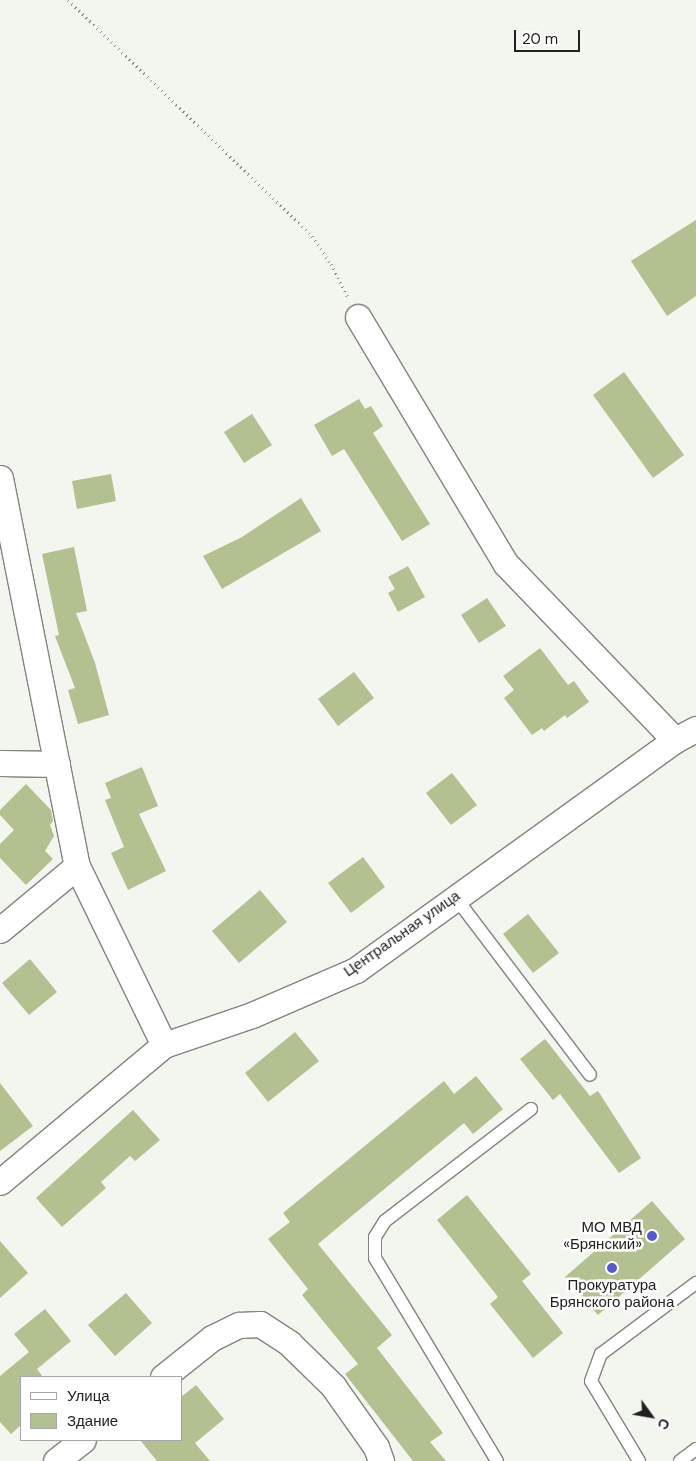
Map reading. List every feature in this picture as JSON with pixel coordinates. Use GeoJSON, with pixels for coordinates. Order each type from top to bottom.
{"type":"FeatureCollection","features":[{"type":"Feature","properties":{"kind":"street"},"geometry":{"type":"LineString","coordinates":[[358,317],[506,564],[686,735]]}},
{"type":"Feature","properties":{"kind":"street"},"geometry":{"type":"LineString","coordinates":[[0,478],[77,866],[164,1045]]}},
{"type":"Feature","properties":{"kind":"street","name":"Центральная улица"},"geometry":{"type":"LineString","coordinates":[[0,1182],[164,1045],[252,1015],[343,977],[455,896],[686,735]]}},
{"type":"Feature","properties":{"kind":"street"},"geometry":{"type":"LineString","coordinates":[[0,763],[57,764]]}},
{"type":"Feature","properties":{"kind":"street"},"geometry":{"type":"LineString","coordinates":[[0,930],[77,866]]}},
{"type":"Feature","properties":{"kind":"street"},"geometry":{"type":"LineString","coordinates":[[164,1376],[212,1338],[239,1325],[260,1324],[289,1343],[333,1386],[376,1447],[381,1461]]}},
{"type":"Feature","properties":{"kind":"street"},"geometry":{"type":"LineString","coordinates":[[56,1461],[82,1441]]}},
{"type":"Feature","properties":{"kind":"lane"},"geometry":{"type":"LineString","coordinates":[[455,896],[590,1075]]}},
{"type":"Feature","properties":{"kind":"lane"},"geometry":{"type":"LineString","coordinates":[[497,1461],[375,1258],[375,1238],[384,1221],[531,1109]]}},
{"type":"Feature","properties":{"kind":"lane"},"geometry":{"type":"LineString","coordinates":[[639,1461],[591,1381],[601,1354],[696,1283]]}},
{"type":"Feature","properties":{"kind":"lane"},"geometry":{"type":"LineString","coordinates":[[680,1461],[696,1449]]}},
{"type":"Feature","properties":{"kind":"path"},"geometry":{"type":"LineString","coordinates":[[68,0],[312,236],[332,264],[358,317]]}},
{"type":"Feature","properties":{"kind":"building"},"geometry":{"type":"Polygon","coordinates":[[[696,220],[696,296],[667,316],[631,261],[696,220]]]}},
{"type":"Feature","properties":{"kind":"building"},"geometry":{"type":"Polygon","coordinates":[[[624,372],[684,455],[653,478],[593,395],[624,372]]]}},
{"type":"Feature","properties":{"kind":"building"},"geometry":{"type":"Polygon","coordinates":[[[359,399],[365,409],[371,406],[383,426],[373,433],[430,524],[402,541],[344,449],[332,456],[314,425],[359,399]]]}},
{"type":"Feature","properties":{"kind":"building"},"geometry":{"type":"Polygon","coordinates":[[[252,414],[272,445],[244,463],[224,432],[252,414]]]}},
{"type":"Feature","properties":{"kind":"building"},"geometry":{"type":"Polygon","coordinates":[[[111,474],[116,501],[77,509],[72,481],[111,474]]]}},
{"type":"Feature","properties":{"kind":"building"},"geometry":{"type":"Polygon","coordinates":[[[301,498],[321,531],[222,589],[203,556],[242,537],[301,498]]]}},
{"type":"Feature","properties":{"kind":"building"},"geometry":{"type":"Polygon","coordinates":[[[74,547],[87,611],[76,613],[95,663],[109,715],[78,724],[68,690],[75,688],[55,636],[59,635],[42,554],[74,547]]]}},
{"type":"Feature","properties":{"kind":"building"},"geometry":{"type":"Polygon","coordinates":[[[408,566],[425,597],[398,612],[388,593],[395,589],[388,577],[408,566]]]}},
{"type":"Feature","properties":{"kind":"building"},"geometry":{"type":"Polygon","coordinates":[[[487,598],[506,626],[479,643],[461,615],[487,598]]]}},
{"type":"Feature","properties":{"kind":"building"},"geometry":{"type":"Polygon","coordinates":[[[540,648],[568,685],[574,681],[589,702],[567,718],[565,715],[544,731],[542,728],[532,735],[504,698],[514,690],[503,676],[540,648]]]}},
{"type":"Feature","properties":{"kind":"building"},"geometry":{"type":"Polygon","coordinates":[[[354,672],[374,698],[338,726],[318,699],[354,672]]]}},
{"type":"Feature","properties":{"kind":"building"},"geometry":{"type":"Polygon","coordinates":[[[142,767],[158,806],[139,814],[166,871],[128,890],[111,853],[124,847],[105,800],[111,798],[105,783],[142,767]]]}},
{"type":"Feature","properties":{"kind":"building"},"geometry":{"type":"Polygon","coordinates":[[[452,773],[477,805],[451,825],[426,793],[452,773]]]}},
{"type":"Feature","properties":{"kind":"building"},"geometry":{"type":"Polygon","coordinates":[[[26,784],[51,810],[53,821],[50,825],[54,836],[45,851],[53,859],[26,885],[0,858],[0,844],[14,830],[0,815],[0,810],[26,784]]]}},
{"type":"Feature","properties":{"kind":"building"},"geometry":{"type":"Polygon","coordinates":[[[363,857],[385,887],[351,913],[328,883],[363,857]]]}},
{"type":"Feature","properties":{"kind":"building"},"geometry":{"type":"Polygon","coordinates":[[[260,890],[287,922],[239,963],[212,931],[260,890]]]}},
{"type":"Feature","properties":{"kind":"building"},"geometry":{"type":"Polygon","coordinates":[[[528,914],[559,953],[533,973],[503,934],[528,914]]]}},
{"type":"Feature","properties":{"kind":"building"},"geometry":{"type":"Polygon","coordinates":[[[30,959],[57,992],[29,1015],[2,983],[30,959]]]}},
{"type":"Feature","properties":{"kind":"building"},"geometry":{"type":"Polygon","coordinates":[[[295,1032],[319,1061],[268,1102],[245,1073],[295,1032]]]}},
{"type":"Feature","properties":{"kind":"building"},"geometry":{"type":"Polygon","coordinates":[[[545,1039],[590,1096],[598,1091],[641,1158],[619,1173],[560,1094],[553,1100],[520,1059],[545,1039]]]}},
{"type":"Feature","properties":{"kind":"building"},"geometry":{"type":"Polygon","coordinates":[[[476,1076],[503,1109],[473,1134],[464,1123],[318,1244],[392,1335],[377,1348],[443,1433],[430,1442],[446,1461],[413,1461],[345,1374],[358,1364],[302,1295],[308,1289],[268,1239],[290,1222],[283,1213],[444,1081],[454,1094],[476,1076]]]}},
{"type":"Feature","properties":{"kind":"building"},"geometry":{"type":"Polygon","coordinates":[[[0,1083],[33,1126],[0,1151],[0,1083]]]}},
{"type":"Feature","properties":{"kind":"building"},"geometry":{"type":"Polygon","coordinates":[[[133,1110],[160,1140],[135,1161],[130,1156],[101,1182],[106,1188],[62,1227],[36,1198],[133,1110]]]}},
{"type":"Feature","properties":{"kind":"building"},"geometry":{"type":"Polygon","coordinates":[[[467,1195],[531,1274],[522,1281],[563,1333],[533,1358],[490,1304],[498,1297],[437,1220],[467,1195]]]}},
{"type":"Feature","properties":{"kind":"building"},"geometry":{"type":"Polygon","coordinates":[[[652,1201],[685,1239],[598,1315],[565,1277],[652,1201]]]}},
{"type":"Feature","properties":{"kind":"building"},"geometry":{"type":"Polygon","coordinates":[[[0,1241],[28,1273],[0,1298],[0,1241]]]}},
{"type":"Feature","properties":{"kind":"building"},"geometry":{"type":"Polygon","coordinates":[[[126,1293],[152,1323],[115,1356],[88,1325],[126,1293]]]}},
{"type":"Feature","properties":{"kind":"building"},"geometry":{"type":"Polygon","coordinates":[[[45,1309],[71,1341],[37,1369],[42,1376],[20,1376],[20,1426],[11,1434],[0,1422],[0,1376],[29,1352],[14,1334],[45,1309]]]}},
{"type":"Feature","properties":{"kind":"building"},"geometry":{"type":"Polygon","coordinates":[[[196,1385],[224,1419],[195,1443],[210,1461],[157,1461],[141,1441],[182,1441],[182,1396],[196,1385]]]}},
{"type":"Feature","properties":{"kind":"place","name":"МО МВД «Брянский»"},"geometry":{"type":"Point","coordinates":[652,1236]}},
{"type":"Feature","properties":{"kind":"place","name":"Прокуратура Брянского района"},"geometry":{"type":"Point","coordinates":[612,1268]}}]}
